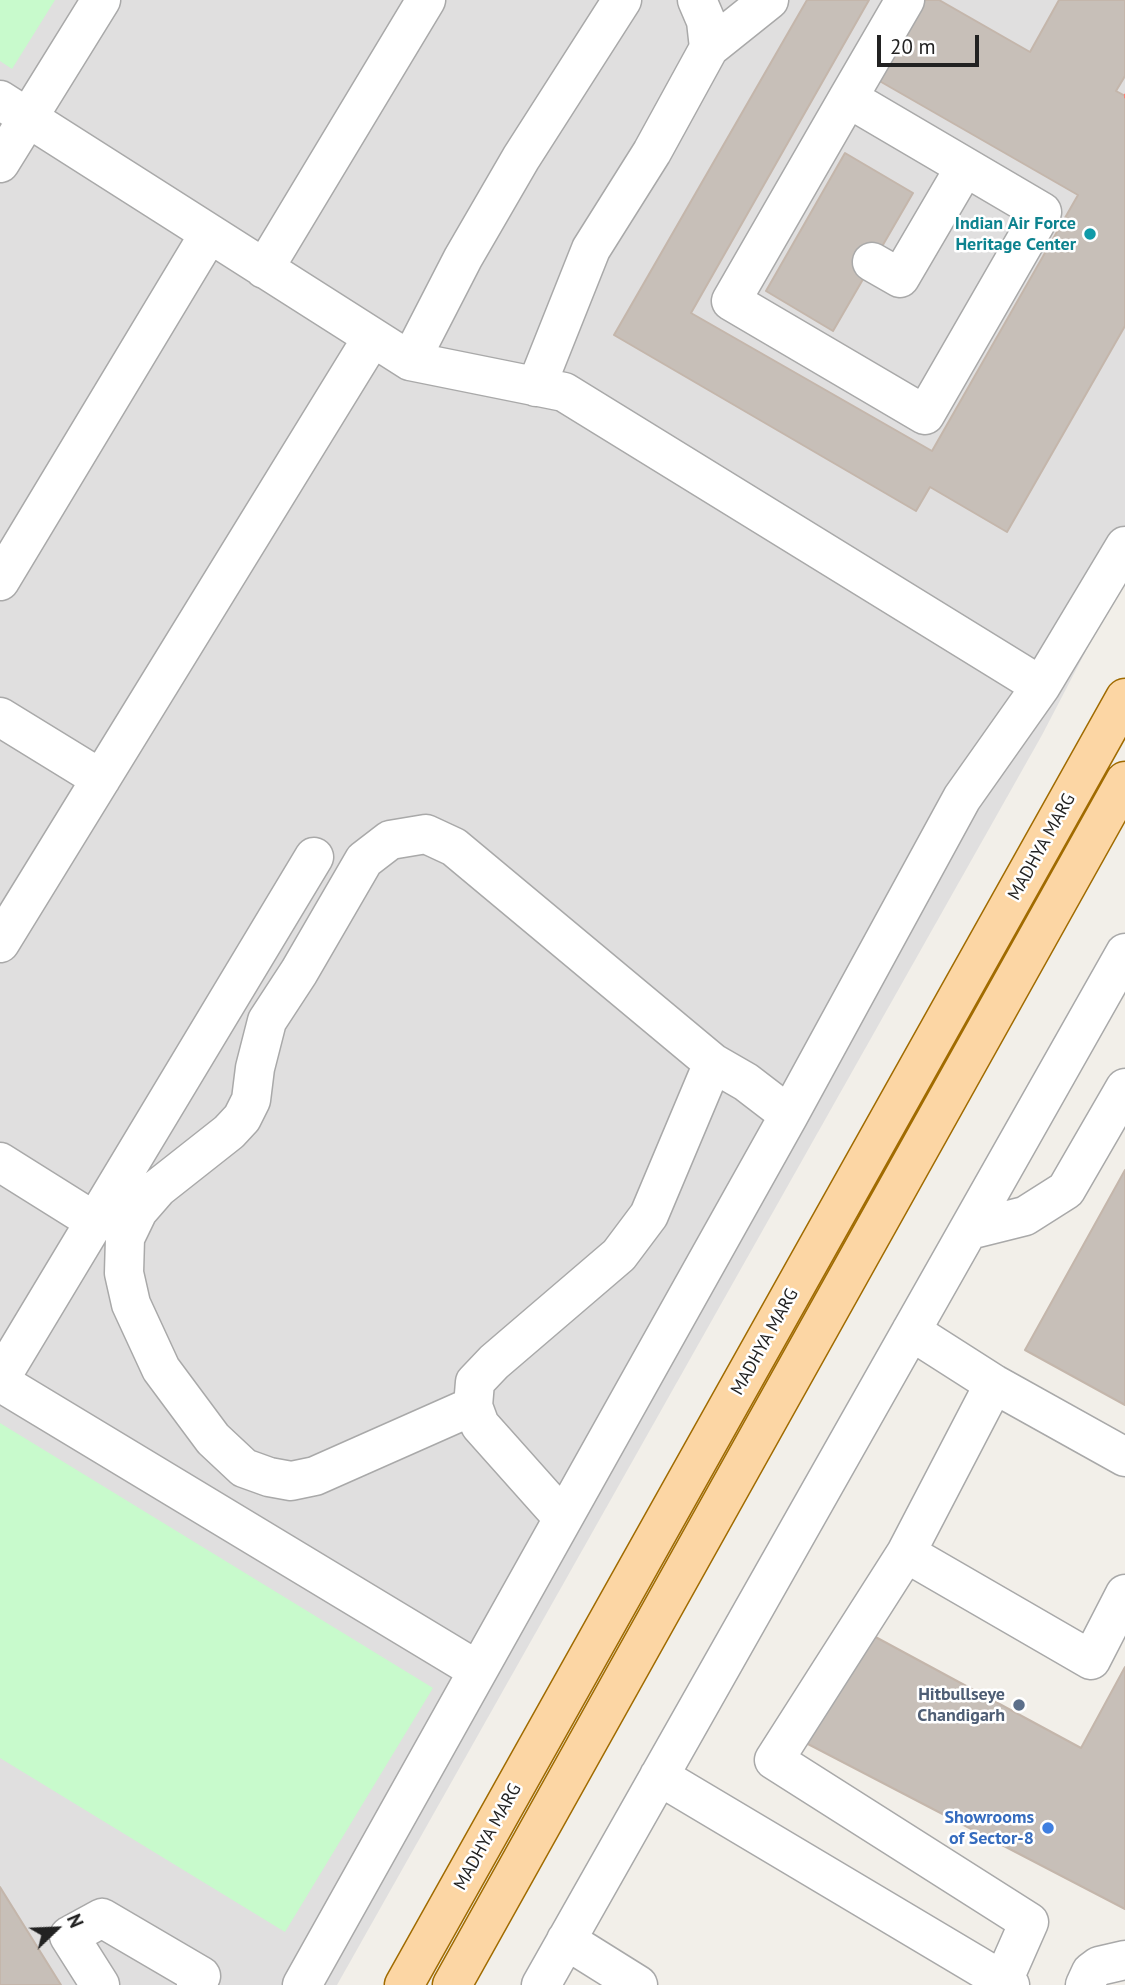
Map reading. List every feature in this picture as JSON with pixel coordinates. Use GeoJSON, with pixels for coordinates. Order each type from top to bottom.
{"type":"FeatureCollection","features":[{"type":"Feature","properties":{"kind":"main road","name":"MADHYA MARG"},"geometry":{"type":"LineString","coordinates":[[404,1985],[1125,698]]}},
{"type":"Feature","properties":{"kind":"main road"},"geometry":{"type":"LineString","coordinates":[[452,1985],[1125,780]]}},
{"type":"Feature","properties":{"kind":"street"},"geometry":{"type":"LineString","coordinates":[[0,163],[14,108],[101,0]]}},
{"type":"Feature","properties":{"kind":"street"},"geometry":{"type":"LineString","coordinates":[[264,269],[426,0]]}},
{"type":"Feature","properties":{"kind":"street"},"geometry":{"type":"LineString","coordinates":[[410,361],[463,258],[522,158],[622,0]]}},
{"type":"Feature","properties":{"kind":"street"},"geometry":{"type":"LineString","coordinates":[[697,0],[706,21],[709,48]]}},
{"type":"Feature","properties":{"kind":"street"},"geometry":{"type":"LineString","coordinates":[[536,387],[591,249],[652,152],[709,48],[769,0]]}},
{"type":"Feature","properties":{"kind":"street"},"geometry":{"type":"LineString","coordinates":[[848,98],[1042,212],[925,415],[731,301],[848,98],[905,0]]}},
{"type":"Feature","properties":{"kind":"street"},"geometry":{"type":"LineString","coordinates":[[14,108],[410,361],[564,392],[1041,686]]}},
{"type":"Feature","properties":{"kind":"street"},"geometry":{"type":"LineString","coordinates":[[873,262],[900,278],[965,167]]}},
{"type":"Feature","properties":{"kind":"street"},"geometry":{"type":"LineString","coordinates":[[0,581],[209,233]]}},
{"type":"Feature","properties":{"kind":"street"},"geometry":{"type":"LineString","coordinates":[[4,928],[101,779],[372,338]]}},
{"type":"Feature","properties":{"kind":"street"},"geometry":{"type":"LineString","coordinates":[[302,1985],[789,1115],[962,798],[1041,686],[1125,546]]}},
{"type":"Feature","properties":{"kind":"street"},"geometry":{"type":"LineString","coordinates":[[0,717],[101,779]]}},
{"type":"Feature","properties":{"kind":"street"},"geometry":{"type":"LineString","coordinates":[[473,1406],[315,1476],[291,1481],[268,1477],[244,1468],[213,1439],[161,1369],[131,1304],[124,1273],[125,1238],[138,1210],[158,1188],[229,1132],[242,1118],[251,1100],[255,1068],[267,1021],[299,972],[364,860],[390,840],[426,834],[454,847],[713,1063],[746,1082],[789,1115]]}},
{"type":"Feature","properties":{"kind":"street"},"geometry":{"type":"LineString","coordinates":[[314,857],[0,1380],[477,1670]]}},
{"type":"Feature","properties":{"kind":"street"},"geometry":{"type":"LineString","coordinates":[[541,1985],[1125,953]]}},
{"type":"Feature","properties":{"kind":"street"},"geometry":{"type":"LineString","coordinates":[[562,1517],[480,1425],[473,1406],[475,1381],[619,1255],[649,1215],[713,1063]]}},
{"type":"Feature","properties":{"kind":"street"},"geometry":{"type":"LineString","coordinates":[[969,1230],[1025,1216],[1066,1190],[1125,1088]]}},
{"type":"Feature","properties":{"kind":"street"},"geometry":{"type":"LineString","coordinates":[[0,1162],[94,1221]]}},
{"type":"Feature","properties":{"kind":"street"},"geometry":{"type":"LineString","coordinates":[[911,1331],[994,1384],[1125,1457]]}},
{"type":"Feature","properties":{"kind":"street"},"geometry":{"type":"LineString","coordinates":[[659,1776],[1006,1983],[1029,1922],[774,1760],[906,1553],[994,1384]]}},
{"type":"Feature","properties":{"kind":"street"},"geometry":{"type":"LineString","coordinates":[[906,1553],[1091,1660],[1125,1594]]}},
{"type":"Feature","properties":{"kind":"street"},"geometry":{"type":"LineString","coordinates":[[100,1985],[69,1936],[102,1918],[201,1976],[196,1985]]}},
{"type":"Feature","properties":{"kind":"street"},"geometry":{"type":"LineString","coordinates":[[566,1940],[638,1985]]}},
{"type":"Feature","properties":{"kind":"street"},"geometry":{"type":"LineString","coordinates":[[1084,1985],[1091,1972],[1099,1966],[1125,1960]]}},
{"type":"Feature","properties":{"kind":"shaded area"},"geometry":{"type":"Polygon","coordinates":[[[0,0],[1125,0],[1125,576],[1042,735],[337,1985],[0,1985],[0,0]]]}},
{"type":"Feature","properties":{"kind":"green space"},"geometry":{"type":"Polygon","coordinates":[[[0,0],[55,0],[12,69],[0,61],[0,0]]]}},
{"type":"Feature","properties":{"kind":"green space"},"geometry":{"type":"Polygon","coordinates":[[[0,1423],[433,1688],[285,1932],[0,1758],[0,1423]]]}},
{"type":"Feature","properties":{"kind":"building"},"geometry":{"type":"Polygon","coordinates":[[[807,0],[869,0],[691,313],[932,451],[1078,195],[876,79],[920,0],[939,0],[1030,52],[1059,0],[1125,0],[1125,76],[1116,91],[1125,96],[1125,326],[1007,532],[930,487],[916,511],[614,335],[807,0]]]}},
{"type":"Feature","properties":{"kind":"building"},"geometry":{"type":"Polygon","coordinates":[[[845,153],[913,193],[833,331],[766,291],[845,153]]]}},
{"type":"Feature","properties":{"kind":"building"},"geometry":{"type":"Polygon","coordinates":[[[1125,1170],[1125,1405],[1025,1350],[1125,1170]]]}},
{"type":"Feature","properties":{"kind":"building","name":"Showrooms of Sector-8"},"geometry":{"type":"Polygon","coordinates":[[[870,1634],[1081,1748],[1125,1667],[1125,1909],[806,1743],[870,1634]]]}},
{"type":"Feature","properties":{"kind":"building"},"geometry":{"type":"Polygon","coordinates":[[[0,1887],[61,1985],[0,1985],[0,1887]]]}},
{"type":"Feature","properties":{"kind":"place","name":"Indian Air Force Heritage Center"},"geometry":{"type":"Point","coordinates":[1090,234]}},
{"type":"Feature","properties":{"kind":"place","name":"Hitbullseye Chandigarh"},"geometry":{"type":"Point","coordinates":[1019,1705]}},
{"type":"Feature","properties":{"kind":"place","name":"Showrooms of Sector-8"},"geometry":{"type":"Point","coordinates":[1048,1828]}}]}
